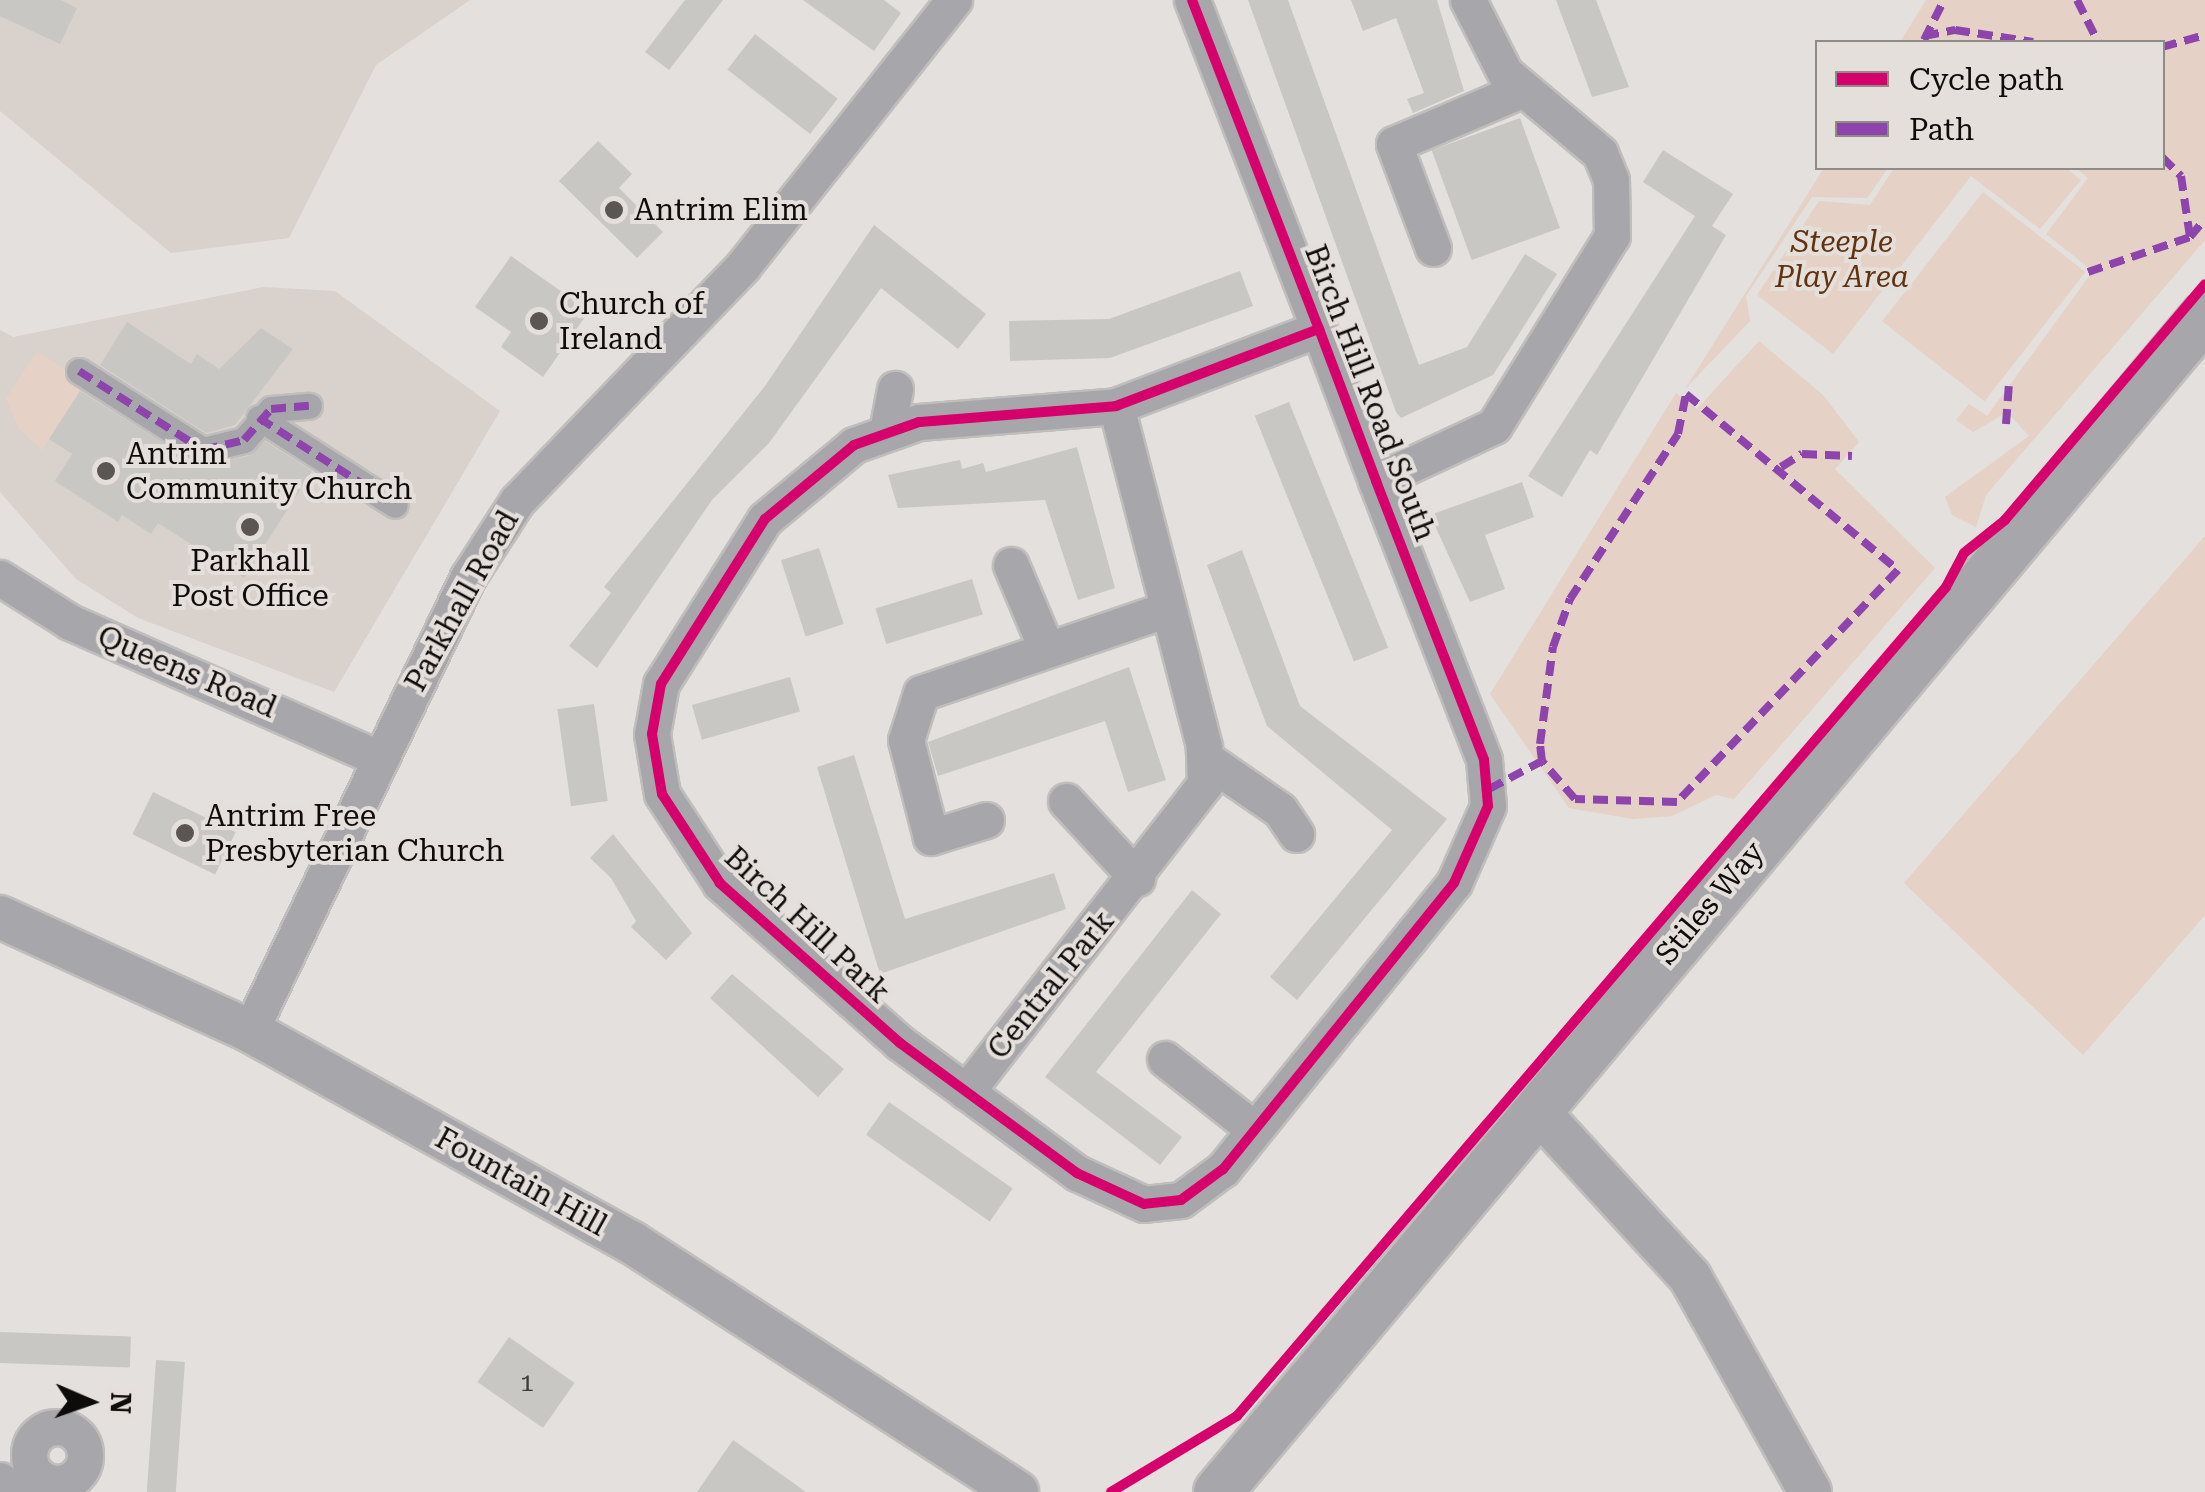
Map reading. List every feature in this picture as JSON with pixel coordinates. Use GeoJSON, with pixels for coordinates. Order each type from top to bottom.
{"type":"FeatureCollection","features":[{"type":"Feature","properties":{"kind":"main road","name":"Stiles Way"},"geometry":{"type":"LineString","coordinates":[[1218,1492],[2205,316]]}},
{"type":"Feature","properties":{"kind":"street","name":"Parkhall Road"},"geometry":{"type":"LineString","coordinates":[[250,1030],[378,758],[517,501],[743,266],[954,0]]}},
{"type":"Feature","properties":{"kind":"street","name":"Birch Hill Road South"},"geometry":{"type":"LineString","coordinates":[[1192,0],[1484,760],[1488,806]]}},
{"type":"Feature","properties":{"kind":"street"},"geometry":{"type":"LineString","coordinates":[[1376,481],[1494,426],[1609,247],[1614,212],[1604,160],[1582,132],[1521,90],[1492,54],[1468,0]]}},
{"type":"Feature","properties":{"kind":"street"},"geometry":{"type":"LineString","coordinates":[[1433,248],[1394,144],[1521,90]]}},
{"type":"Feature","properties":{"kind":"street","name":"Birch Hill Park"},"geometry":{"type":"LineString","coordinates":[[1319,329],[1116,406],[887,431],[800,482],[732,564],[661,684],[653,762],[674,819],[720,883],[813,973],[1077,1172],[1144,1204],[1199,1191],[1254,1129],[1454,883],[1488,806]]}},
{"type":"Feature","properties":{"kind":"street"},"geometry":{"type":"LineString","coordinates":[[79,370],[203,450],[244,440],[259,418],[310,406]]}},
{"type":"Feature","properties":{"kind":"street"},"geometry":{"type":"LineString","coordinates":[[887,431],[895,388]]}},
{"type":"Feature","properties":{"kind":"street"},"geometry":{"type":"LineString","coordinates":[[1116,406],[1206,759],[1280,810],[1296,834]]}},
{"type":"Feature","properties":{"kind":"street"},"geometry":{"type":"LineString","coordinates":[[259,418],[395,506]]}},
{"type":"Feature","properties":{"kind":"street"},"geometry":{"type":"LineString","coordinates":[[1012,565],[1046,648]]}},
{"type":"Feature","properties":{"kind":"street","name":"Queens Road"},"geometry":{"type":"LineString","coordinates":[[0,578],[70,622],[378,758]]}},
{"type":"Feature","properties":{"kind":"street"},"geometry":{"type":"LineString","coordinates":[[986,820],[931,836],[908,723],[932,684],[1168,609]]}},
{"type":"Feature","properties":{"kind":"street","name":"Central Park"},"geometry":{"type":"LineString","coordinates":[[966,1092],[1199,798],[1206,759]]}},
{"type":"Feature","properties":{"kind":"street"},"geometry":{"type":"LineString","coordinates":[[1066,802],[1136,878]]}},
{"type":"Feature","properties":{"kind":"street","name":"Fountain Hill"},"geometry":{"type":"LineString","coordinates":[[0,917],[250,1030],[770,1324],[1017,1492]]}},
{"type":"Feature","properties":{"kind":"street"},"geometry":{"type":"LineString","coordinates":[[1166,1059],[1254,1129]]}},
{"type":"Feature","properties":{"kind":"street"},"geometry":{"type":"LineString","coordinates":[[1538,1110],[1690,1277],[1810,1492]]}},
{"type":"Feature","properties":{"kind":"shaded area"},"geometry":{"type":"Polygon","coordinates":[[[0,0],[470,0],[376,65],[289,238],[171,253],[0,111],[0,0]]]}},
{"type":"Feature","properties":{"kind":"shaded area"},"geometry":{"type":"Polygon","coordinates":[[[263,287],[335,291],[500,411],[334,692],[138,618],[76,579],[0,492],[0,330],[13,337],[263,287]]]}},
{"type":"Feature","properties":{"kind":"green space"},"geometry":{"type":"Polygon","coordinates":[[[1926,0],[2205,0],[2205,240],[1986,495],[1976,527],[1952,515],[1945,497],[2029,436],[2007,412],[1973,432],[1956,420],[1969,404],[1987,416],[2093,271],[2046,234],[2088,178],[2078,170],[2165,170],[2165,40],[1901,40],[1926,0]]]}},
{"type":"Feature","properties":{"kind":"green space"},"geometry":{"type":"Polygon","coordinates":[[[1823,170],[1887,170],[1867,198],[1812,197],[1746,296],[1750,321],[1685,389],[1823,170]]]}},
{"type":"Feature","properties":{"kind":"green space","name":"Steeple Play Area"},"geometry":{"type":"Polygon","coordinates":[[[1893,170],[2068,170],[2081,180],[2040,229],[1971,176],[1833,354],[1757,295],[1819,201],[1870,205],[1893,170]]]}},
{"type":"Feature","properties":{"kind":"green space"},"geometry":{"type":"Polygon","coordinates":[[[1983,192],[2085,272],[1984,401],[1882,321],[1983,192]]]}},
{"type":"Feature","properties":{"kind":"green space"},"geometry":{"type":"Polygon","coordinates":[[[1759,341],[1824,396],[1859,442],[1835,469],[1935,568],[1734,799],[1716,795],[1672,816],[1633,819],[1569,808],[1490,694],[1676,393],[1697,409],[1759,341]]]}},
{"type":"Feature","properties":{"kind":"green space"},"geometry":{"type":"Polygon","coordinates":[[[37,351],[85,383],[42,450],[19,429],[6,398],[37,351]]]}},
{"type":"Feature","properties":{"kind":"green space"},"geometry":{"type":"Polygon","coordinates":[[[2205,536],[2205,915],[2083,1055],[1904,883],[2205,536]]]}},
{"type":"Feature","properties":{"kind":"building"},"geometry":{"type":"Polygon","coordinates":[[[0,0],[61,0],[77,8],[60,44],[0,16],[0,0]]]}},
{"type":"Feature","properties":{"kind":"building"},"geometry":{"type":"Polygon","coordinates":[[[685,0],[723,0],[669,70],[645,52],[685,0]]]}},
{"type":"Feature","properties":{"kind":"building"},"geometry":{"type":"Polygon","coordinates":[[[803,0],[884,0],[901,13],[874,51],[803,0]]]}},
{"type":"Feature","properties":{"kind":"building"},"geometry":{"type":"Polygon","coordinates":[[[1248,0],[1288,0],[1419,365],[1467,347],[1525,254],[1557,274],[1493,375],[1401,418],[1396,412],[1248,0]]]}},
{"type":"Feature","properties":{"kind":"building"},"geometry":{"type":"Polygon","coordinates":[[[1351,0],[1437,0],[1464,91],[1413,113],[1407,99],[1424,93],[1396,18],[1363,31],[1351,0]]]}},
{"type":"Feature","properties":{"kind":"building"},"geometry":{"type":"Polygon","coordinates":[[[1556,0],[1596,0],[1629,87],[1592,97],[1556,0]]]}},
{"type":"Feature","properties":{"kind":"building"},"geometry":{"type":"Polygon","coordinates":[[[755,34],[838,99],[810,134],[727,69],[755,34]]]}},
{"type":"Feature","properties":{"kind":"building"},"geometry":{"type":"Polygon","coordinates":[[[1520,118],[1560,228],[1472,260],[1432,150],[1520,118]]]}},
{"type":"Feature","properties":{"kind":"building","name":"Antrim Elim"},"geometry":{"type":"Polygon","coordinates":[[[598,141],[632,174],[619,188],[663,232],[637,258],[559,181],[598,141]]]}},
{"type":"Feature","properties":{"kind":"building"},"geometry":{"type":"Polygon","coordinates":[[[1663,150],[1733,194],[1712,226],[1726,235],[1597,455],[1590,450],[1562,497],[1528,476],[1695,216],[1643,182],[1663,150]]]}},
{"type":"Feature","properties":{"kind":"building"},"geometry":{"type":"Polygon","coordinates":[[[874,225],[986,314],[958,349],[881,288],[769,443],[712,500],[597,668],[569,646],[611,593],[604,587],[765,386],[874,225]]]}},
{"type":"Feature","properties":{"kind":"building","name":"Church of Ireland"},"geometry":{"type":"Polygon","coordinates":[[[511,256],[589,311],[543,377],[501,347],[511,332],[475,307],[511,256]]]}},
{"type":"Feature","properties":{"kind":"building"},"geometry":{"type":"Polygon","coordinates":[[[1240,271],[1253,306],[1110,358],[1010,361],[1009,321],[1109,319],[1240,271]]]}},
{"type":"Feature","properties":{"kind":"building"},"geometry":{"type":"Polygon","coordinates":[[[127,322],[191,364],[197,354],[219,369],[261,328],[293,349],[235,425],[206,433],[100,365],[127,322]]]}},
{"type":"Feature","properties":{"kind":"building"},"geometry":{"type":"Polygon","coordinates":[[[80,391],[200,466],[248,456],[265,441],[312,471],[244,578],[158,523],[151,534],[122,515],[118,522],[55,481],[72,454],[49,439],[80,391]]]}},
{"type":"Feature","properties":{"kind":"building"},"geometry":{"type":"Polygon","coordinates":[[[1289,402],[1388,648],[1354,662],[1255,416],[1289,402]]]}},
{"type":"Feature","properties":{"kind":"building"},"geometry":{"type":"Polygon","coordinates":[[[1077,447],[1115,588],[1078,600],[1045,500],[898,508],[888,475],[960,460],[962,469],[983,463],[986,472],[1077,447]]]}},
{"type":"Feature","properties":{"kind":"building"},"geometry":{"type":"Polygon","coordinates":[[[1522,482],[1534,517],[1485,535],[1505,589],[1470,602],[1430,515],[1522,482]]]}},
{"type":"Feature","properties":{"kind":"building"},"geometry":{"type":"Polygon","coordinates":[[[819,548],[844,624],[806,636],[781,560],[819,548]]]}},
{"type":"Feature","properties":{"kind":"building"},"geometry":{"type":"Polygon","coordinates":[[[1242,550],[1300,706],[1447,819],[1297,1000],[1270,977],[1392,830],[1267,726],[1207,565],[1242,550]]]}},
{"type":"Feature","properties":{"kind":"building"},"geometry":{"type":"Polygon","coordinates":[[[972,579],[983,614],[886,644],[875,609],[972,579]]]}},
{"type":"Feature","properties":{"kind":"building"},"geometry":{"type":"Polygon","coordinates":[[[1129,667],[1166,780],[1128,792],[1105,721],[938,776],[928,742],[1129,667]]]}},
{"type":"Feature","properties":{"kind":"building"},"geometry":{"type":"Polygon","coordinates":[[[790,677],[800,712],[702,740],[692,705],[790,677]]]}},
{"type":"Feature","properties":{"kind":"building"},"geometry":{"type":"Polygon","coordinates":[[[594,704],[608,801],[571,806],[557,709],[594,704]]]}},
{"type":"Feature","properties":{"kind":"building"},"geometry":{"type":"Polygon","coordinates":[[[854,755],[905,919],[1054,873],[1066,909],[880,974],[817,767],[854,755]]]}},
{"type":"Feature","properties":{"kind":"building","name":"Antrim Free Presbyterian Church"},"geometry":{"type":"Polygon","coordinates":[[[153,792],[236,832],[215,875],[132,834],[153,792]]]}},
{"type":"Feature","properties":{"kind":"building"},"geometry":{"type":"Polygon","coordinates":[[[613,834],[692,933],[666,960],[631,927],[636,921],[611,878],[590,858],[613,834]]]}},
{"type":"Feature","properties":{"kind":"building"},"geometry":{"type":"Polygon","coordinates":[[[1192,890],[1221,914],[1096,1072],[1182,1137],[1160,1165],[1045,1077],[1192,890]]]}},
{"type":"Feature","properties":{"kind":"building"},"geometry":{"type":"Polygon","coordinates":[[[732,974],[844,1069],[818,1097],[710,998],[732,974]]]}},
{"type":"Feature","properties":{"kind":"building"},"geometry":{"type":"Polygon","coordinates":[[[889,1102],[1013,1189],[990,1221],[866,1135],[889,1102]]]}},
{"type":"Feature","properties":{"kind":"building"},"geometry":{"type":"Polygon","coordinates":[[[0,1332],[131,1337],[130,1368],[0,1363],[0,1332]]]}},
{"type":"Feature","properties":{"kind":"building"},"geometry":{"type":"Polygon","coordinates":[[[509,1337],[575,1383],[543,1428],[477,1382],[509,1337]]]}},
{"type":"Feature","properties":{"kind":"building"},"geometry":{"type":"Polygon","coordinates":[[[156,1360],[185,1362],[176,1492],[147,1492],[156,1360]]]}},
{"type":"Feature","properties":{"kind":"building"},"geometry":{"type":"Polygon","coordinates":[[[733,1440],[806,1492],[697,1492],[733,1440]]]}},
{"type":"Feature","properties":{"kind":"marked path"},"geometry":{"type":"LineString","coordinates":[[1924,40],[1944,0]]}},
{"type":"Feature","properties":{"kind":"marked path"},"geometry":{"type":"LineString","coordinates":[[2077,0],[2097,40]]}},
{"type":"Feature","properties":{"kind":"marked path"},"geometry":{"type":"LineString","coordinates":[[1924,36],[1955,30],[2020,40]]}},
{"type":"Feature","properties":{"kind":"marked path"},"geometry":{"type":"LineString","coordinates":[[2165,46],[2205,35]]}},
{"type":"Feature","properties":{"kind":"marked path"},"geometry":{"type":"LineString","coordinates":[[2165,160],[2181,176],[2190,237]]}},
{"type":"Feature","properties":{"kind":"marked path"},"geometry":{"type":"LineString","coordinates":[[2088,272],[2190,237],[2205,219]]}},
{"type":"Feature","properties":{"kind":"marked path"},"geometry":{"type":"LineString","coordinates":[[79,371],[203,450],[244,440],[271,409],[309,406]]}},
{"type":"Feature","properties":{"kind":"marked path"},"geometry":{"type":"LineString","coordinates":[[2006,424],[2009,383]]}},
{"type":"Feature","properties":{"kind":"marked path"},"geometry":{"type":"LineString","coordinates":[[1686,394],[1898,570],[1677,802],[1575,799],[1542,761],[1540,744],[1553,647],[1570,599],[1678,434],[1686,394]]}},
{"type":"Feature","properties":{"kind":"marked path"},"geometry":{"type":"LineString","coordinates":[[259,418],[395,505]]}},
{"type":"Feature","properties":{"kind":"marked path"},"geometry":{"type":"LineString","coordinates":[[1781,467],[1802,454],[1852,456]]}},
{"type":"Feature","properties":{"kind":"marked path"},"geometry":{"type":"LineString","coordinates":[[1489,789],[1542,761]]}},
{"type":"Feature","properties":{"kind":"cycle path"},"geometry":{"type":"LineString","coordinates":[[1192,0],[1319,329],[1376,481],[1484,760],[1488,806],[1454,883],[1223,1169],[1181,1200],[1144,1204],[1077,1173],[900,1043],[720,883],[662,794],[652,734],[661,684],[765,519],[854,445],[919,422],[1116,406],[1319,329]]}},
{"type":"Feature","properties":{"kind":"cycle path"},"geometry":{"type":"LineString","coordinates":[[1111,1492],[1237,1416],[1946,587],[1964,553],[2005,520],[2205,284]]}},
{"type":"Feature","properties":{"kind":"place","name":"Antrim Elim"},"geometry":{"type":"Point","coordinates":[614,210]}},
{"type":"Feature","properties":{"kind":"place","name":"Church of Ireland"},"geometry":{"type":"Point","coordinates":[539,321]}},
{"type":"Feature","properties":{"kind":"place","name":"Antrim Community Church"},"geometry":{"type":"Point","coordinates":[106,471]}},
{"type":"Feature","properties":{"kind":"place","name":"Parkhall Post Office"},"geometry":{"type":"Point","coordinates":[250,527]}},
{"type":"Feature","properties":{"kind":"place","name":"Antrim Free Presbyterian Church"},"geometry":{"type":"Point","coordinates":[185,833]}}]}
